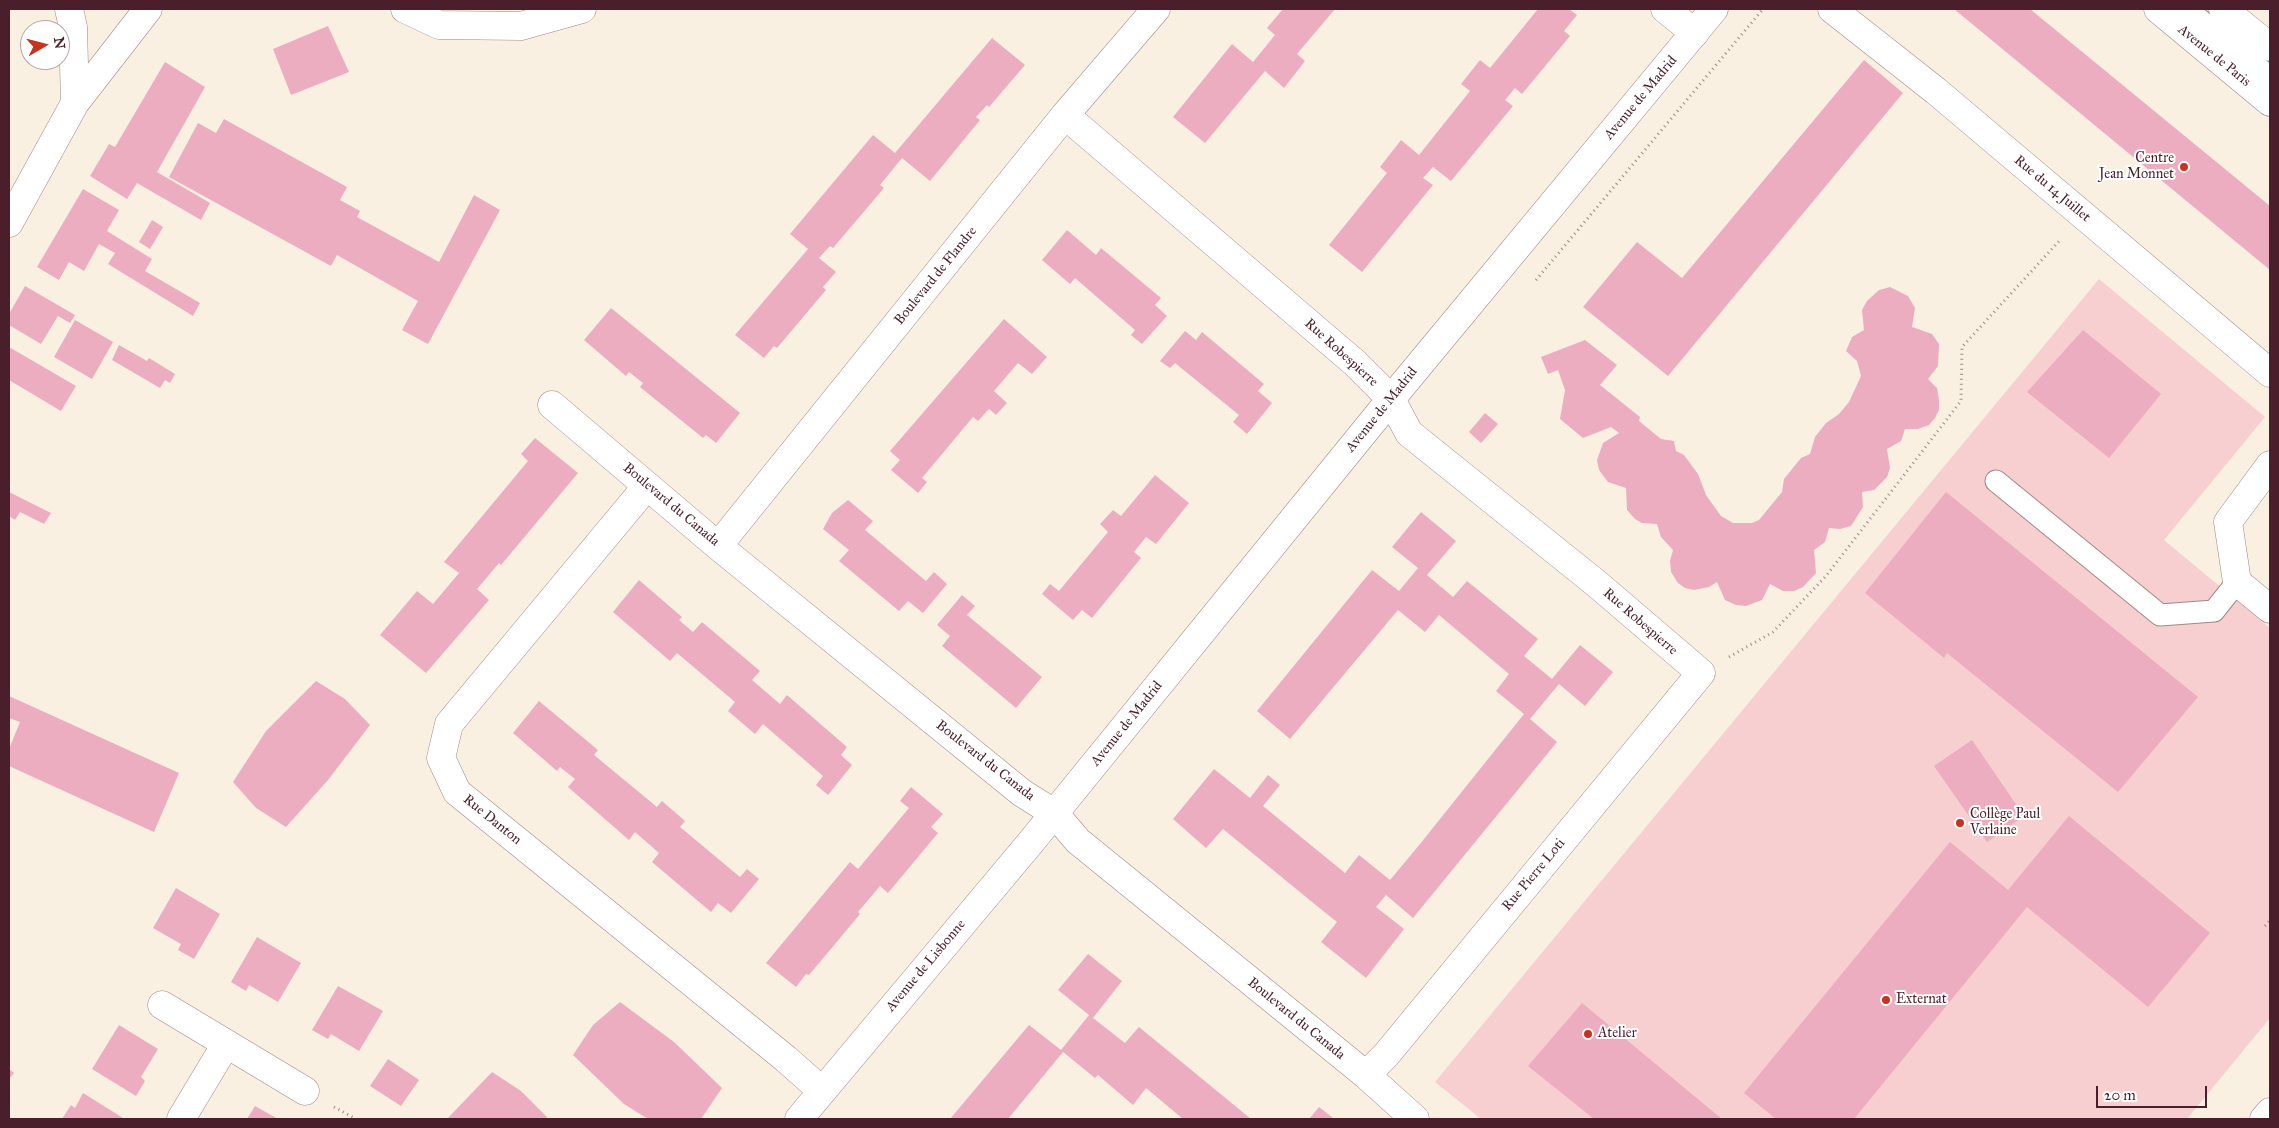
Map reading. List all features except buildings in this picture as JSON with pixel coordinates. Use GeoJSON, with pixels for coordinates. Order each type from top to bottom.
{"type":"FeatureCollection","features":[{"type":"Feature","properties":{"kind":"street"},"geometry":{"type":"LineString","coordinates":[[68,9],[72,27],[74,103]]}},
{"type":"Feature","properties":{"kind":"street"},"geometry":{"type":"LineString","coordinates":[[9,223],[74,103],[148,9]]}},
{"type":"Feature","properties":{"kind":"street"},"geometry":{"type":"LineString","coordinates":[[405,9],[439,25],[521,26],[582,9]]}},
{"type":"Feature","properties":{"kind":"street","name":"Boulevard de Flandre"},"geometry":{"type":"LineString","coordinates":[[718,546],[1065,115],[1156,9]]}},
{"type":"Feature","properties":{"kind":"street"},"geometry":{"type":"LineString","coordinates":[[1665,9],[1695,33]]}},
{"type":"Feature","properties":{"kind":"street","name":"Avenue de Madrid"},"geometry":{"type":"LineString","coordinates":[[1054,814],[1391,398],[1714,9]]}},
{"type":"Feature","properties":{"kind":"street","name":"Rue du 14 Juillet"},"geometry":{"type":"LineString","coordinates":[[1832,9],[1936,91],[2270,373]]}},
{"type":"Feature","properties":{"kind":"street","name":"Avenue de Paris"},"geometry":{"type":"LineString","coordinates":[[2158,9],[2270,102]]}},
{"type":"Feature","properties":{"kind":"street"},"geometry":{"type":"LineString","coordinates":[[2223,9],[2270,47]]}},
{"type":"Feature","properties":{"kind":"street","name":"Rue Robespierre"},"geometry":{"type":"LineString","coordinates":[[1065,115],[1355,363],[1391,398],[1408,433],[1597,584],[1701,673]]}},
{"type":"Feature","properties":{"kind":"street","name":"Boulevard du Canada"},"geometry":{"type":"LineString","coordinates":[[552,405],[718,546],[1022,793],[1054,814],[1078,841],[1366,1075],[1415,1119]]}},
{"type":"Feature","properties":{"kind":"street"},"geometry":{"type":"LineString","coordinates":[[2270,465],[2228,522],[2236,582],[2270,609]]}},
{"type":"Feature","properties":{"kind":"street","name":"Rue Danton"},"geometry":{"type":"LineString","coordinates":[[647,486],[449,724],[441,758],[457,792],[771,1046],[822,1091]]}},
{"type":"Feature","properties":{"kind":"street","name":"Rue Pierre Loti"},"geometry":{"type":"LineString","coordinates":[[1366,1075],[1392,1048],[1701,673]]}},
{"type":"Feature","properties":{"kind":"street","name":"Avenue de Lisbonne"},"geometry":{"type":"LineString","coordinates":[[799,1119],[1054,814]]}},
{"type":"Feature","properties":{"kind":"street"},"geometry":{"type":"LineString","coordinates":[[162,1005],[305,1092]]}},
{"type":"Feature","properties":{"kind":"street"},"geometry":{"type":"LineString","coordinates":[[181,1119],[226,1044]]}},
{"type":"Feature","properties":{"kind":"street"},"geometry":{"type":"LineString","coordinates":[[2264,1119],[2270,1112]]}},
{"type":"Feature","properties":{"kind":"lane"},"geometry":{"type":"LineString","coordinates":[[2187,9],[2270,77]]}},
{"type":"Feature","properties":{"kind":"lane"},"geometry":{"type":"LineString","coordinates":[[1996,482],[2160,615],[2214,611],[2236,582]]}},
{"type":"Feature","properties":{"kind":"path"},"geometry":{"type":"LineString","coordinates":[[1701,673],[1773,632],[1826,576],[1961,401],[1962,347],[2083,215]]}},
{"type":"Feature","properties":{"kind":"path"},"geometry":{"type":"LineString","coordinates":[[2265,926],[2270,920]]}},
{"type":"Feature","properties":{"kind":"shaded area","name":"Collège Paul Verlaine"},"geometry":{"type":"Polygon","coordinates":[[[2099,279],[2265,417],[2164,540],[2270,628],[2270,1018],[2187,1119],[1481,1119],[1435,1082],[2099,279]]]}},
{"type":"Feature","properties":{"kind":"place","name":"Centre Jean Monnet"},"geometry":{"type":"Point","coordinates":[2184,167]}},
{"type":"Feature","properties":{"kind":"place","name":"Collège Paul Verlaine"},"geometry":{"type":"Point","coordinates":[1960,823]}},
{"type":"Feature","properties":{"kind":"place","name":"Externat"},"geometry":{"type":"Point","coordinates":[1886,1000]}},
{"type":"Feature","properties":{"kind":"place","name":"Atelier"},"geometry":{"type":"Point","coordinates":[1588,1034]}}]}
